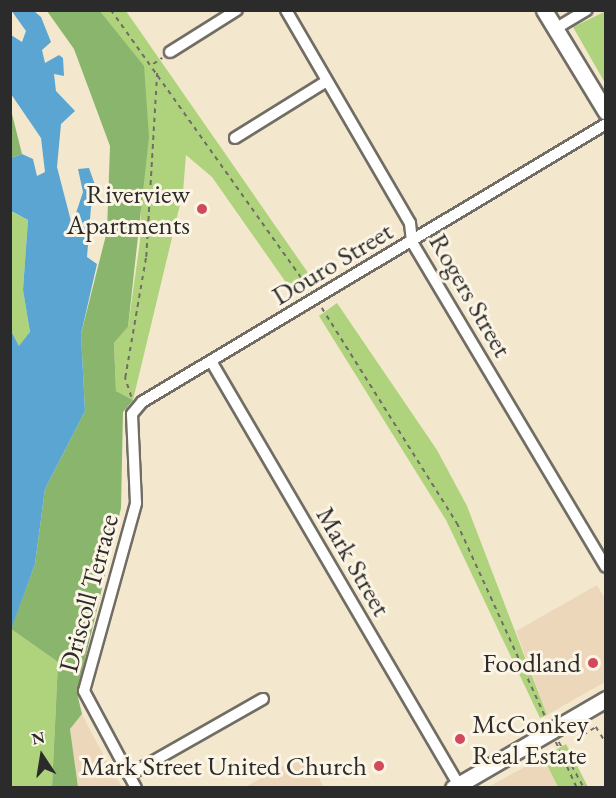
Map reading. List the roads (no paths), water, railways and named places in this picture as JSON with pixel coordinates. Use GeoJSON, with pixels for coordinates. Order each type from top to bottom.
{"type":"FeatureCollection","features":[{"type":"Feature","properties":{"kind":"main road"},"geometry":{"type":"LineString","coordinates":[[544,10],[606,112]]}},
{"type":"Feature","properties":{"kind":"main road"},"geometry":{"type":"LineString","coordinates":[[455,786],[555,736],[606,699]]}},
{"type":"Feature","properties":{"kind":"street"},"geometry":{"type":"LineString","coordinates":[[170,52],[237,10]]}},
{"type":"Feature","properties":{"kind":"street","name":"Rogers Street"},"geometry":{"type":"LineString","coordinates":[[286,10],[410,223],[412,242],[606,567]]}},
{"type":"Feature","properties":{"kind":"street"},"geometry":{"type":"LineString","coordinates":[[555,29],[586,10]]}},
{"type":"Feature","properties":{"kind":"street"},"geometry":{"type":"LineString","coordinates":[[235,138],[327,81]]}},
{"type":"Feature","properties":{"kind":"street","name":"Douro Street"},"geometry":{"type":"LineString","coordinates":[[142,402],[606,124]]}},
{"type":"Feature","properties":{"kind":"street","name":"Mark Street"},"geometry":{"type":"LineString","coordinates":[[211,361],[455,786]]}},
{"type":"Feature","properties":{"kind":"street","name":"Driscoll Terrace"},"geometry":{"type":"LineString","coordinates":[[136,788],[84,691],[136,503],[131,426],[142,402]]}},
{"type":"Feature","properties":{"kind":"street"},"geometry":{"type":"LineString","coordinates":[[129,775],[263,699]]}},
{"type":"Feature","properties":{"kind":"water"},"geometry":{"type":"Polygon","coordinates":[[[11,10],[34,11],[41,17],[51,42],[42,50],[45,63],[59,55],[63,58],[64,76],[54,74],[56,91],[75,111],[61,124],[57,167],[72,225],[83,192],[78,169],[89,168],[99,196],[91,207],[87,257],[97,264],[81,334],[85,411],[45,489],[35,564],[11,630],[11,331],[19,346],[30,332],[23,290],[28,220],[11,211],[11,158],[22,154],[33,159],[37,176],[45,172],[41,138],[11,94],[11,35],[22,42],[26,31],[11,10]]]}},
{"type":"Feature","properties":{"kind":"place","name":"Riverview Apartments"},"geometry":{"type":"Point","coordinates":[202,209]}},
{"type":"Feature","properties":{"kind":"place","name":"Foodland"},"geometry":{"type":"Point","coordinates":[593,663]}},
{"type":"Feature","properties":{"kind":"place","name":"McConkey Real Estate"},"geometry":{"type":"Point","coordinates":[460,739]}},
{"type":"Feature","properties":{"kind":"place","name":"Mark Street United Church"},"geometry":{"type":"Point","coordinates":[379,766]}}]}
